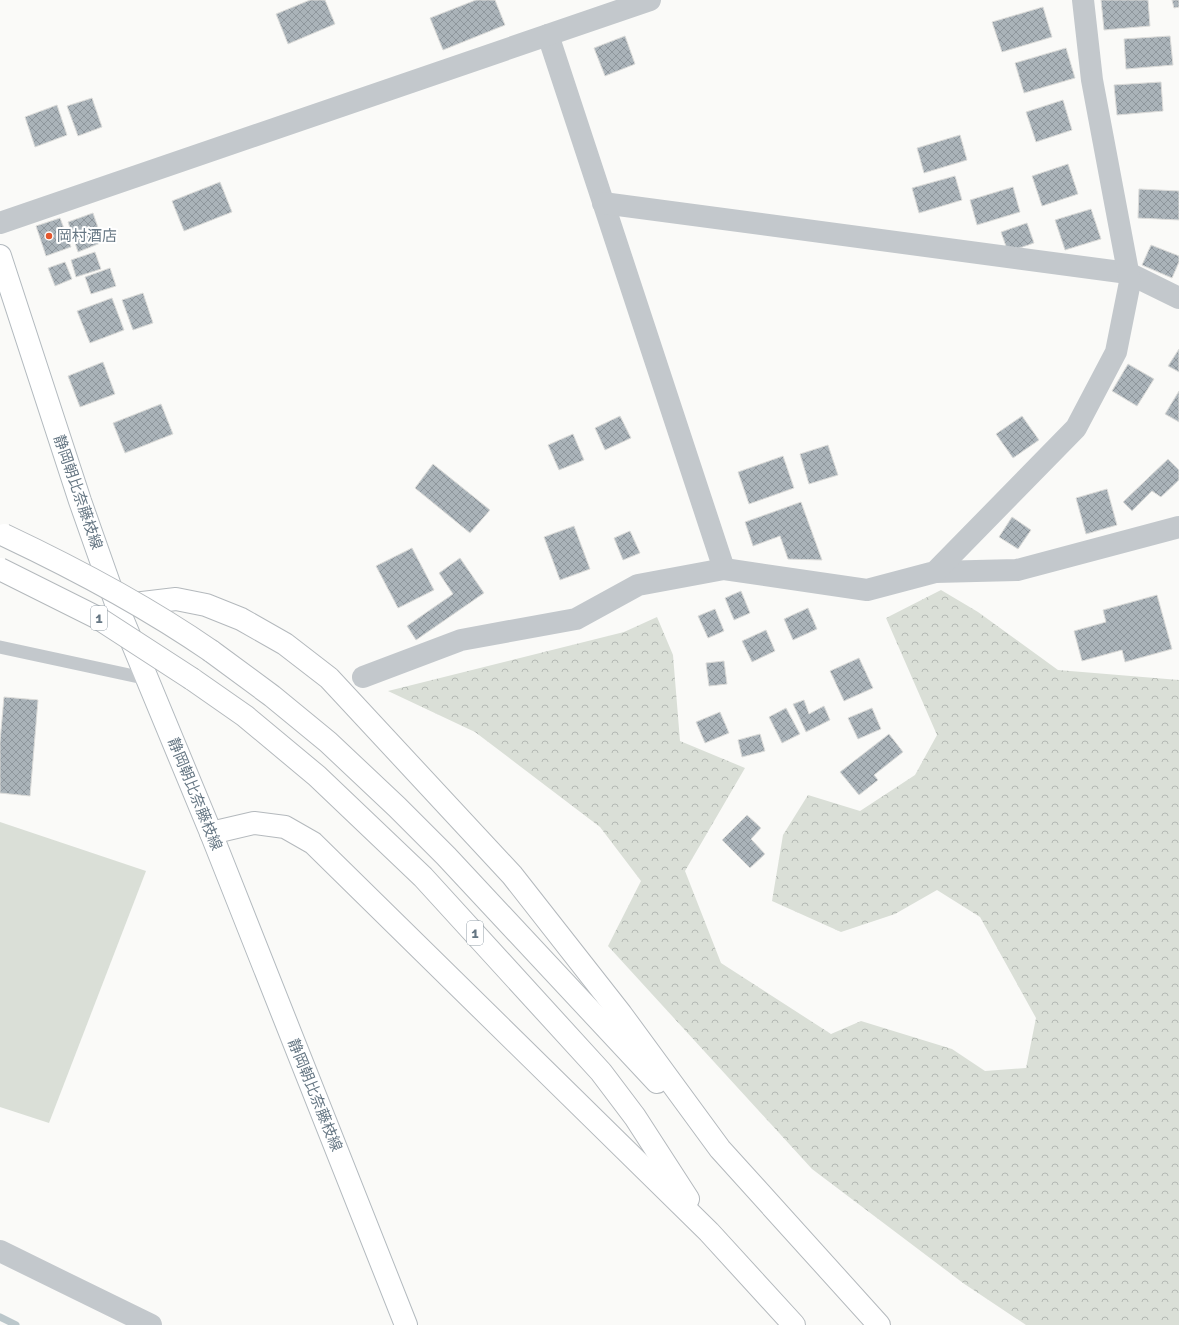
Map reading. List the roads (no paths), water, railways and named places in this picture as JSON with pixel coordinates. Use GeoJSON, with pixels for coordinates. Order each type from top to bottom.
{"type":"FeatureCollection","features":[{"type":"Feature","properties":{"kind":"main road","name":"静岡朝比奈藤枝線"},"geometry":{"type":"LineString","coordinates":[[0,256],[117,606],[211,833],[406,1325]]}},
{"type":"Feature","properties":{"kind":"main road"},"geometry":{"type":"LineString","coordinates":[[2,534],[60,562],[130,599],[180,629],[272,696],[328,742],[446,856],[550,970],[720,1149],[879,1325]]}},
{"type":"Feature","properties":{"kind":"main road","name":"1"},"geometry":{"type":"LineString","coordinates":[[0,569],[98,618],[192,679],[245,716],[317,776],[424,877],[601,1072],[635,1117],[709,1232]]}},
{"type":"Feature","properties":{"kind":"main road"},"geometry":{"type":"LineString","coordinates":[[117,606],[176,600],[206,605],[241,619],[285,644],[329,678],[512,875],[621,1014],[720,1149]]}},
{"type":"Feature","properties":{"kind":"main road"},"geometry":{"type":"LineString","coordinates":[[211,833],[254,823],[285,827],[313,843],[709,1232],[794,1325]]}},
{"type":"Feature","properties":{"kind":"street"},"geometry":{"type":"LineString","coordinates":[[0,223],[650,0]]}},
{"type":"Feature","properties":{"kind":"street"},"geometry":{"type":"LineString","coordinates":[[935,572],[1076,428],[1116,352],[1130,282],[1092,80],[1083,0]]}},
{"type":"Feature","properties":{"kind":"street"},"geometry":{"type":"LineString","coordinates":[[548,35],[724,569]]}},
{"type":"Feature","properties":{"kind":"street"},"geometry":{"type":"LineString","coordinates":[[603,203],[1128,273],[1179,298]]}},
{"type":"Feature","properties":{"kind":"street"},"geometry":{"type":"LineString","coordinates":[[363,677],[461,640],[576,619],[638,585],[724,569],[867,590],[935,572],[1017,570],[1179,528]]}},
{"type":"Feature","properties":{"kind":"street"},"geometry":{"type":"LineString","coordinates":[[0,1251],[151,1325]]}},
{"type":"Feature","properties":{"kind":"lane"},"geometry":{"type":"LineString","coordinates":[[0,647],[148,680]]}},
{"type":"Feature","properties":{"kind":"waterway"},"geometry":{"type":"LineString","coordinates":[[0,1317],[16,1325]]}},
{"type":"Feature","properties":{"kind":"place","name":"岡村酒店"},"geometry":{"type":"Point","coordinates":[49,236]}}]}
